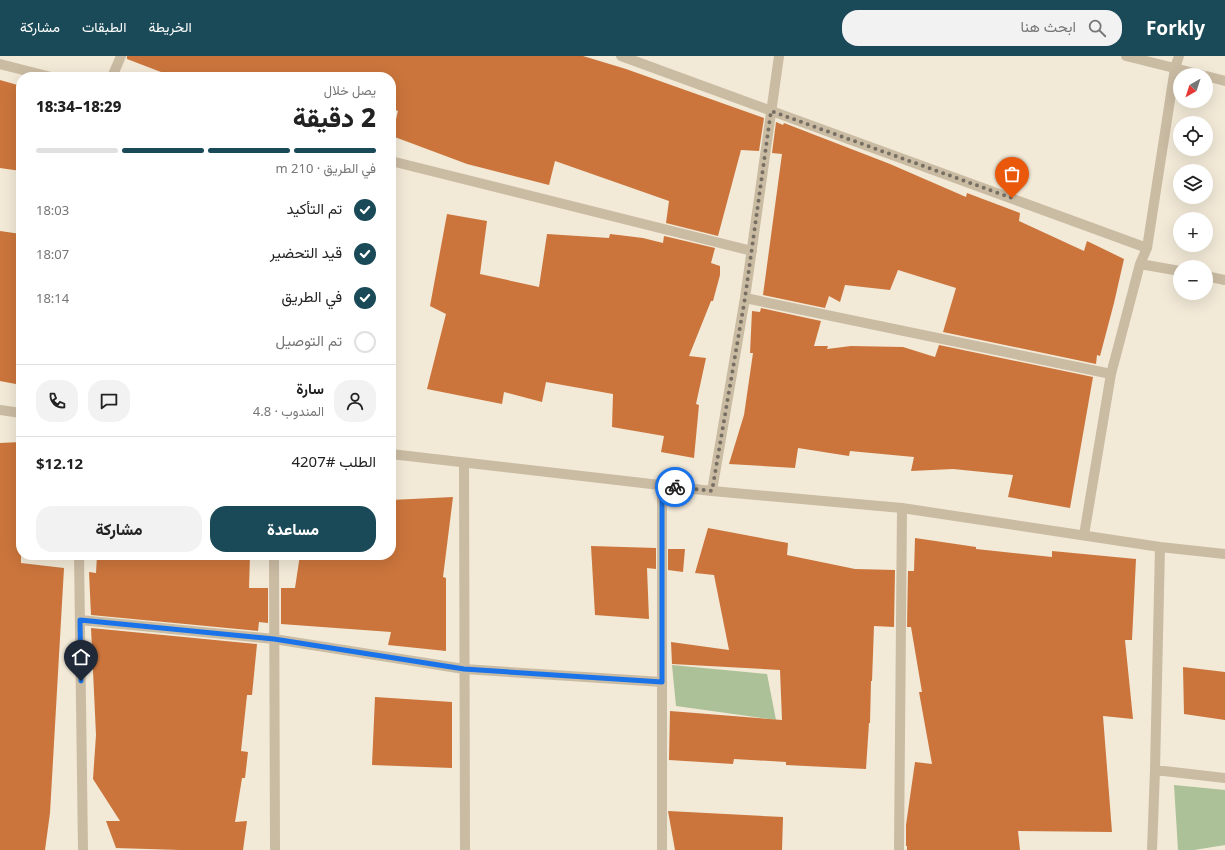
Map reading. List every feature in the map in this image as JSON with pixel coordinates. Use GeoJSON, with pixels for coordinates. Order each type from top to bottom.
{"type":"FeatureCollection","features":[{"type":"Feature","properties":{"kind":"street"},"geometry":{"type":"LineString","coordinates":[[114,72],[121,56]]}},
{"type":"Feature","properties":{"kind":"street"},"geometry":{"type":"LineString","coordinates":[[621,56],[1147,248]]}},
{"type":"Feature","properties":{"kind":"street"},"geometry":{"type":"LineString","coordinates":[[712,491],[745,298],[779,56]]}},
{"type":"Feature","properties":{"kind":"street"},"geometry":{"type":"LineString","coordinates":[[1126,56],[1175,68],[1179,56]]}},
{"type":"Feature","properties":{"kind":"street"},"geometry":{"type":"LineString","coordinates":[[0,64],[31,72]]}},
{"type":"Feature","properties":{"kind":"street"},"geometry":{"type":"LineString","coordinates":[[1213,77],[1225,80]]}},
{"type":"Feature","properties":{"kind":"street"},"geometry":{"type":"LineString","coordinates":[[1084,535],[1111,374],[1140,264],[1147,248],[1173,81]]}},
{"type":"Feature","properties":{"kind":"street"},"geometry":{"type":"LineString","coordinates":[[396,162],[752,250]]}},
{"type":"Feature","properties":{"kind":"street"},"geometry":{"type":"LineString","coordinates":[[1140,264],[1173,270]]}},
{"type":"Feature","properties":{"kind":"street"},"geometry":{"type":"LineString","coordinates":[[1213,277],[1225,280]]}},
{"type":"Feature","properties":{"kind":"street"},"geometry":{"type":"LineString","coordinates":[[745,298],[1111,374]]}},
{"type":"Feature","properties":{"kind":"street"},"geometry":{"type":"LineString","coordinates":[[0,410],[16,412]]}},
{"type":"Feature","properties":{"kind":"street"},"geometry":{"type":"LineString","coordinates":[[396,455],[712,491],[902,508],[1160,547],[1225,554]]}},
{"type":"Feature","properties":{"kind":"street"},"geometry":{"type":"LineString","coordinates":[[464,463],[465,850]]}},
{"type":"Feature","properties":{"kind":"street"},"geometry":{"type":"LineString","coordinates":[[662,485],[662,850]]}},
{"type":"Feature","properties":{"kind":"street"},"geometry":{"type":"LineString","coordinates":[[899,850],[902,508]]}},
{"type":"Feature","properties":{"kind":"street"},"geometry":{"type":"LineString","coordinates":[[1152,850],[1160,547]]}},
{"type":"Feature","properties":{"kind":"street"},"geometry":{"type":"LineString","coordinates":[[79,560],[83,850]]}},
{"type":"Feature","properties":{"kind":"street"},"geometry":{"type":"LineString","coordinates":[[274,560],[275,850]]}},
{"type":"Feature","properties":{"kind":"street"},"geometry":{"type":"LineString","coordinates":[[80,620],[274,639],[464,669],[662,682]]}},
{"type":"Feature","properties":{"kind":"street"},"geometry":{"type":"LineString","coordinates":[[1155,770],[1225,778]]}},
{"type":"Feature","properties":{"kind":"green space"},"geometry":{"type":"Polygon","coordinates":[[[672,665],[767,674],[776,720],[676,706],[672,665]]]}},
{"type":"Feature","properties":{"kind":"green space"},"geometry":{"type":"Polygon","coordinates":[[[1174,785],[1225,790],[1225,845],[1194,850],[1178,850],[1174,785]]]}},
{"type":"Feature","properties":{"kind":"building"},"geometry":{"type":"Polygon","coordinates":[[[127,56],[583,56],[626,69],[764,118],[759,151],[741,150],[718,236],[666,223],[669,201],[555,161],[549,185],[467,164],[396,137],[396,119],[398,111],[396,110],[396,72],[161,72],[127,59],[127,56]]]}},
{"type":"Feature","properties":{"kind":"building"},"geometry":{"type":"Polygon","coordinates":[[[0,80],[16,85],[16,170],[0,168],[0,80]]]}},
{"type":"Feature","properties":{"kind":"building"},"geometry":{"type":"Polygon","coordinates":[[[776,122],[783,125],[784,123],[890,164],[966,197],[967,193],[1020,213],[1019,221],[1084,251],[1087,241],[1124,259],[1100,356],[1097,355],[1096,364],[943,332],[956,288],[898,270],[890,290],[845,285],[840,302],[829,296],[825,308],[763,295],[782,154],[772,153],[776,122]]]}},
{"type":"Feature","properties":{"kind":"building"},"geometry":{"type":"Polygon","coordinates":[[[447,214],[487,221],[480,274],[539,287],[547,234],[609,238],[610,234],[643,238],[663,243],[664,236],[715,248],[711,263],[720,266],[720,275],[713,301],[711,301],[689,356],[706,358],[696,404],[699,405],[694,458],[661,452],[664,436],[612,427],[613,394],[546,382],[542,402],[504,392],[502,404],[427,389],[446,314],[430,306],[447,214]]]}},
{"type":"Feature","properties":{"kind":"building"},"geometry":{"type":"Polygon","coordinates":[[[0,231],[16,233],[16,384],[0,381],[0,231]]]}},
{"type":"Feature","properties":{"kind":"building"},"geometry":{"type":"Polygon","coordinates":[[[761,308],[821,321],[814,346],[828,346],[827,349],[851,346],[903,347],[935,357],[939,345],[1093,377],[1070,508],[1008,497],[1013,475],[953,469],[911,471],[914,457],[850,451],[849,456],[798,448],[795,468],[729,464],[744,415],[753,353],[750,353],[752,311],[760,312],[761,308]]]}},
{"type":"Feature","properties":{"kind":"building"},"geometry":{"type":"Polygon","coordinates":[[[16,442],[16,560],[21,560],[21,563],[64,568],[50,813],[45,850],[0,850],[0,443],[16,442]]]}},
{"type":"Feature","properties":{"kind":"building"},"geometry":{"type":"Polygon","coordinates":[[[453,497],[443,577],[446,578],[446,651],[388,645],[391,632],[281,624],[281,588],[295,588],[299,560],[396,560],[396,500],[453,497]]]}},
{"type":"Feature","properties":{"kind":"building"},"geometry":{"type":"Polygon","coordinates":[[[708,528],[788,543],[787,555],[855,569],[895,570],[894,627],[874,626],[870,723],[866,769],[786,765],[786,762],[734,759],[733,764],[669,760],[670,711],[782,720],[780,670],[672,664],[671,642],[729,650],[714,575],[695,573],[708,528]]]}},
{"type":"Feature","properties":{"kind":"building"},"geometry":{"type":"Polygon","coordinates":[[[915,538],[976,547],[976,549],[1052,557],[1052,551],[1136,559],[1132,640],[1125,640],[1133,719],[1103,716],[1112,832],[1018,831],[1020,850],[907,850],[906,825],[915,762],[932,764],[919,692],[922,692],[911,627],[907,627],[908,571],[914,571],[915,538]]]}},
{"type":"Feature","properties":{"kind":"building"},"geometry":{"type":"Polygon","coordinates":[[[591,546],[656,548],[656,569],[647,568],[649,619],[595,615],[591,546]]]}},
{"type":"Feature","properties":{"kind":"building"},"geometry":{"type":"Polygon","coordinates":[[[668,549],[685,549],[683,572],[668,570],[668,549]]]}},
{"type":"Feature","properties":{"kind":"building"},"geometry":{"type":"Polygon","coordinates":[[[97,560],[250,560],[249,588],[268,588],[268,623],[259,622],[258,631],[91,615],[89,572],[96,573],[97,560]]]}},
{"type":"Feature","properties":{"kind":"building"},"geometry":{"type":"Polygon","coordinates":[[[91,628],[257,644],[252,695],[247,695],[241,751],[248,752],[245,778],[242,778],[235,822],[247,821],[243,850],[116,848],[106,821],[120,821],[93,779],[96,735],[91,628]]]}},
{"type":"Feature","properties":{"kind":"building"},"geometry":{"type":"Polygon","coordinates":[[[1183,667],[1225,672],[1225,720],[1184,714],[1183,667]]]}},
{"type":"Feature","properties":{"kind":"building"},"geometry":{"type":"Polygon","coordinates":[[[375,697],[452,702],[452,768],[372,765],[375,697]]]}},
{"type":"Feature","properties":{"kind":"building"},"geometry":{"type":"Polygon","coordinates":[[[668,811],[783,817],[782,850],[675,850],[668,811]]]}},
{"type":"Feature","properties":{"kind":"way so far"},"geometry":{"type":"LineString","coordinates":[[675,487],[712,491],[745,298],[771,111],[1012,198]]}},
{"type":"Feature","properties":{"kind":"route"},"geometry":{"type":"LineString","coordinates":[[81,681],[80,620],[274,639],[464,669],[662,682],[662,485],[675,487]]}}]}
